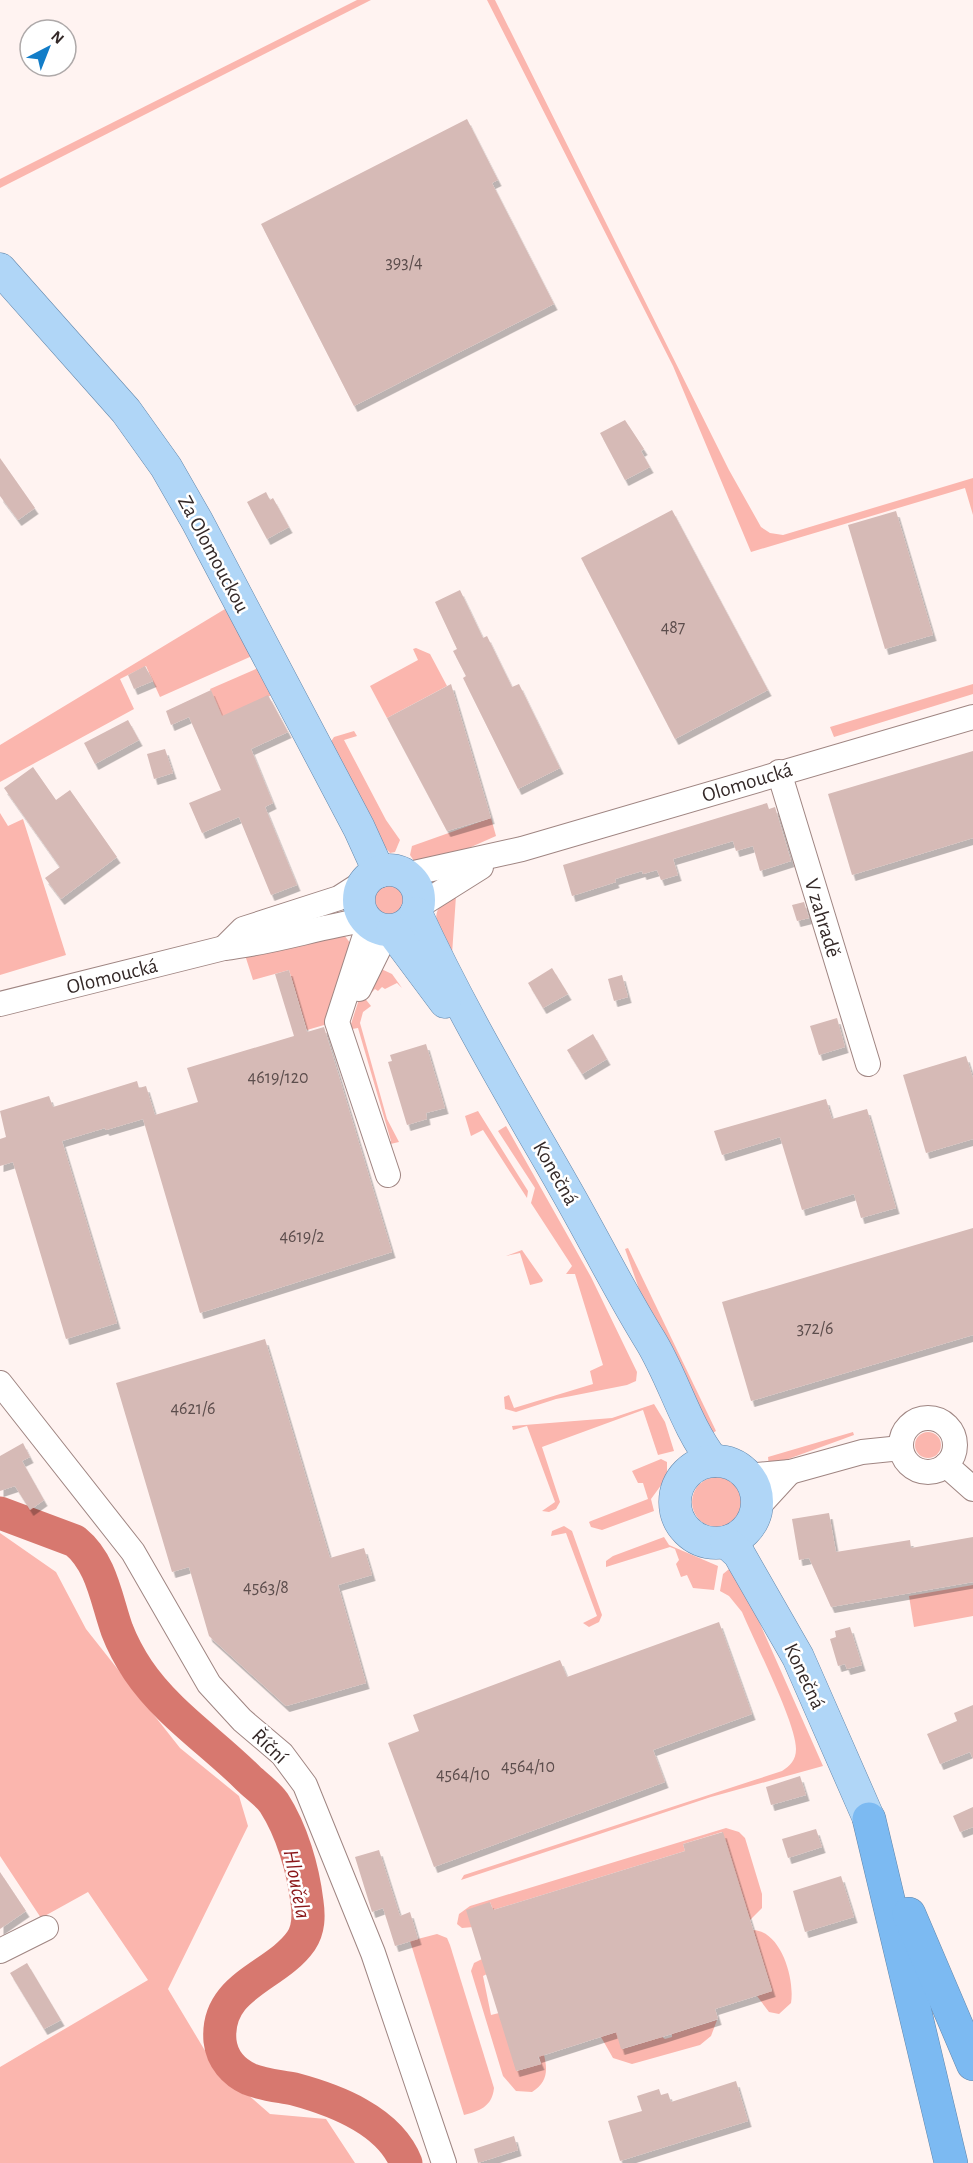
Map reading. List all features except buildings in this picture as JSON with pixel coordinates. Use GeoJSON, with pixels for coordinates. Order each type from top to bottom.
{"type":"FeatureCollection","features":[{"type":"Feature","properties":{"kind":"highway"},"geometry":{"type":"LineString","coordinates":[[869,1819],[973,2064]]}},
{"type":"Feature","properties":{"kind":"highway"},"geometry":{"type":"LineString","coordinates":[[869,1819],[951,2163]]}},
{"type":"Feature","properties":{"kind":"highway"},"geometry":{"type":"LineString","coordinates":[[886,1861],[965,2000],[973,2010]]}},
{"type":"Feature","properties":{"kind":"main road","name":"Za Olomouckou"},"geometry":{"type":"LineString","coordinates":[[0,269],[126,411],[166,467],[384,876]]}},
{"type":"Feature","properties":{"kind":"main road"},"geometry":{"type":"LineString","coordinates":[[384,876],[418,892],[392,920],[358,903],[360,890],[384,876]]}},
{"type":"Feature","properties":{"kind":"main road","name":"Konečná"},"geometry":{"type":"LineString","coordinates":[[392,920],[482,1043],[565,1187],[627,1305],[633,1328],[701,1465]]}},
{"type":"Feature","properties":{"kind":"main road"},"geometry":{"type":"LineString","coordinates":[[701,1465],[738,1467],[747,1476],[757,1497],[744,1525],[702,1541],[692,1536],[678,1519],[674,1499],[677,1488],[701,1465]]}},
{"type":"Feature","properties":{"kind":"main road","name":"Konečná"},"geometry":{"type":"LineString","coordinates":[[744,1525],[798,1657],[869,1819]]}},
{"type":"Feature","properties":{"kind":"street","name":"Olomoucká"},"geometry":{"type":"LineString","coordinates":[[224,948],[243,929],[339,898],[384,876],[522,849],[973,717]]}},
{"type":"Feature","properties":{"kind":"street","name":"V zahradě"},"geometry":{"type":"LineString","coordinates":[[779,772],[868,1064]]}},
{"type":"Feature","properties":{"kind":"street","name":"Olomoucká"},"geometry":{"type":"LineString","coordinates":[[0,1004],[224,948],[250,946],[314,928],[392,920],[477,868],[522,849]]}},
{"type":"Feature","properties":{"kind":"street"},"geometry":{"type":"LineString","coordinates":[[388,1175],[337,1022],[392,920]]}},
{"type":"Feature","properties":{"kind":"street","name":"Říční"},"geometry":{"type":"LineString","coordinates":[[0,1383],[133,1552],[209,1684],[242,1720],[276,1749],[303,1782],[373,1953],[444,2163]]}},
{"type":"Feature","properties":{"kind":"street"},"geometry":{"type":"LineString","coordinates":[[925,1418],[933,1418],[948,1426],[955,1442],[955,1450],[946,1465],[939,1470],[921,1471],[907,1463],[901,1448],[902,1434],[910,1424],[925,1418]]}},
{"type":"Feature","properties":{"kind":"street"},"geometry":{"type":"LineString","coordinates":[[747,1476],[790,1472],[862,1452],[901,1448]]}},
{"type":"Feature","properties":{"kind":"street"},"geometry":{"type":"LineString","coordinates":[[946,1465],[973,1489]]}},
{"type":"Feature","properties":{"kind":"street"},"geometry":{"type":"LineString","coordinates":[[744,1525],[790,1472]]}},
{"type":"Feature","properties":{"kind":"street"},"geometry":{"type":"LineString","coordinates":[[0,1951],[46,1928]]}},
{"type":"Feature","properties":{"kind":"shaded area"},"geometry":{"type":"Polygon","coordinates":[[[357,0],[371,0],[0,188],[0,179],[357,0]]]}},
{"type":"Feature","properties":{"kind":"shaded area"},"geometry":{"type":"Polygon","coordinates":[[[487,0],[495,0],[729,470],[761,527],[770,533],[783,535],[973,478],[973,515],[965,488],[751,552],[673,366],[487,0]]]}},
{"type":"Feature","properties":{"kind":"shaded area"},"geometry":{"type":"Polygon","coordinates":[[[225,609],[252,656],[160,697],[146,666],[120,679],[134,709],[0,782],[0,745],[225,609]]]}},
{"type":"Feature","properties":{"kind":"shaded area"},"geometry":{"type":"Polygon","coordinates":[[[416,648],[430,654],[447,686],[387,718],[370,686],[418,660],[413,649],[416,648]]]}},
{"type":"Feature","properties":{"kind":"shaded area"},"geometry":{"type":"Polygon","coordinates":[[[258,668],[272,695],[222,717],[210,689],[258,668]]]}},
{"type":"Feature","properties":{"kind":"shaded area"},"geometry":{"type":"Polygon","coordinates":[[[973,684],[973,694],[834,737],[830,727],[973,684]]]}},
{"type":"Feature","properties":{"kind":"shaded area"},"geometry":{"type":"Polygon","coordinates":[[[354,731],[357,736],[344,740],[386,820],[400,840],[395,852],[390,853],[375,836],[330,743],[334,737],[354,731]]]}},
{"type":"Feature","properties":{"kind":"shaded area"},"geometry":{"type":"Polygon","coordinates":[[[0,813],[8,826],[23,819],[66,955],[0,975],[0,813]]]}},
{"type":"Feature","properties":{"kind":"shaded area"},"geometry":{"type":"Polygon","coordinates":[[[491,818],[496,836],[437,862],[414,861],[410,855],[412,846],[491,818]]]}},
{"type":"Feature","properties":{"kind":"shaded area"},"geometry":{"type":"Polygon","coordinates":[[[388,883],[399,888],[404,899],[399,910],[388,915],[377,910],[372,899],[377,888],[388,883]]]}},
{"type":"Feature","properties":{"kind":"shaded area"},"geometry":{"type":"Polygon","coordinates":[[[456,896],[452,954],[439,929],[437,914],[439,907],[456,896]]]}},
{"type":"Feature","properties":{"kind":"shaded area"},"geometry":{"type":"Polygon","coordinates":[[[344,935],[351,944],[331,1023],[307,1030],[289,970],[253,980],[245,955],[344,935]]]}},
{"type":"Feature","properties":{"kind":"shaded area"},"geometry":{"type":"Polygon","coordinates":[[[377,967],[392,974],[402,988],[397,983],[385,989],[382,987],[378,991],[375,989],[370,994],[368,991],[363,996],[371,1006],[363,1012],[360,1023],[387,1119],[399,1142],[386,1145],[391,1141],[358,1028],[352,1029],[351,1024],[362,990],[377,967]]]}},
{"type":"Feature","properties":{"kind":"shaded area"},"geometry":{"type":"Polygon","coordinates":[[[478,1111],[528,1191],[527,1198],[483,1130],[471,1136],[465,1116],[478,1111]]]}},
{"type":"Feature","properties":{"kind":"shaded area"},"geometry":{"type":"Polygon","coordinates":[[[506,1126],[591,1277],[637,1372],[636,1381],[627,1385],[556,1399],[516,1412],[505,1409],[504,1397],[509,1395],[514,1408],[593,1384],[590,1371],[603,1365],[575,1274],[566,1274],[572,1266],[531,1203],[535,1188],[498,1131],[506,1126]]]}},
{"type":"Feature","properties":{"kind":"shaded area"},"geometry":{"type":"Polygon","coordinates":[[[628,1248],[716,1431],[705,1437],[645,1306],[625,1249],[628,1248]]]}},
{"type":"Feature","properties":{"kind":"shaded area"},"geometry":{"type":"Polygon","coordinates":[[[522,1250],[543,1280],[542,1282],[530,1285],[520,1253],[506,1256],[522,1250]]]}},
{"type":"Feature","properties":{"kind":"shaded area"},"geometry":{"type":"Polygon","coordinates":[[[654,1404],[665,1422],[674,1451],[658,1455],[643,1410],[542,1447],[560,1502],[556,1509],[549,1512],[542,1511],[555,1502],[527,1426],[513,1430],[512,1426],[612,1418],[654,1404]]]}},
{"type":"Feature","properties":{"kind":"shaded area"},"geometry":{"type":"Polygon","coordinates":[[[853,1432],[854,1435],[769,1466],[768,1457],[853,1432]]]}},
{"type":"Feature","properties":{"kind":"shaded area"},"geometry":{"type":"Polygon","coordinates":[[[928,1432],[937,1436],[941,1445],[937,1454],[928,1458],[919,1454],[915,1445],[919,1436],[928,1432]]]}},
{"type":"Feature","properties":{"kind":"shaded area"},"geometry":{"type":"Polygon","coordinates":[[[661,1459],[667,1462],[667,1477],[651,1499],[654,1511],[602,1530],[591,1527],[589,1522],[591,1521],[648,1499],[643,1483],[638,1483],[632,1471],[661,1459]]]}},
{"type":"Feature","properties":{"kind":"shaded area"},"geometry":{"type":"Polygon","coordinates":[[[717,1477],[726,1479],[737,1488],[742,1502],[740,1511],[731,1522],[717,1527],[708,1525],[697,1516],[692,1502],[694,1493],[703,1482],[717,1477]]]}},
{"type":"Feature","properties":{"kind":"shaded area"},"geometry":{"type":"Polygon","coordinates":[[[564,1526],[572,1531],[602,1615],[599,1622],[589,1627],[583,1623],[597,1616],[566,1533],[551,1536],[552,1531],[564,1526]]]}},
{"type":"Feature","properties":{"kind":"shaded area"},"geometry":{"type":"Polygon","coordinates":[[[0,1533],[56,1572],[86,1629],[180,1748],[239,1796],[248,1826],[168,1989],[213,2064],[270,2114],[326,2119],[355,2163],[0,2163],[0,2067],[148,1980],[88,1892],[41,1918],[0,1856],[0,1533]]]}},
{"type":"Feature","properties":{"kind":"shaded area"},"geometry":{"type":"Polygon","coordinates":[[[673,1536],[684,1537],[715,1548],[724,1560],[677,1542],[673,1536]]]}},
{"type":"Feature","properties":{"kind":"shaded area"},"geometry":{"type":"Polygon","coordinates":[[[664,1537],[669,1545],[718,1566],[714,1590],[693,1588],[687,1575],[681,1577],[676,1564],[679,1560],[675,1549],[670,1547],[606,1567],[606,1561],[613,1556],[664,1537]]]}},
{"type":"Feature","properties":{"kind":"shaded area"},"geometry":{"type":"Polygon","coordinates":[[[734,1565],[823,1766],[711,1797],[461,1880],[464,1875],[782,1771],[790,1765],[796,1749],[782,1702],[742,1612],[729,1596],[720,1591],[723,1574],[734,1565]]]}},
{"type":"Feature","properties":{"kind":"shaded area"},"geometry":{"type":"Polygon","coordinates":[[[973,1585],[973,1616],[914,1627],[909,1596],[973,1585]]]}},
{"type":"Feature","properties":{"kind":"shaded area"},"geometry":{"type":"Polygon","coordinates":[[[726,1828],[739,1832],[745,1838],[762,1894],[762,1908],[750,1920],[722,1832],[683,1844],[685,1851],[493,1910],[490,1902],[473,1927],[462,1928],[457,1924],[459,1914],[470,1906],[726,1828]]]}},
{"type":"Feature","properties":{"kind":"shaded area"},"geometry":{"type":"Polygon","coordinates":[[[753,1930],[763,1932],[771,1938],[784,1958],[788,1970],[792,1993],[791,2003],[779,2014],[769,2012],[757,1996],[772,1991],[753,1930]]]}},
{"type":"Feature","properties":{"kind":"shaded area"},"geometry":{"type":"Polygon","coordinates":[[[437,1934],[447,1938],[450,1945],[494,2088],[488,2104],[480,2110],[464,2115],[410,1941],[437,1934]]]}},
{"type":"Feature","properties":{"kind":"shaded area"},"geometry":{"type":"Polygon","coordinates":[[[482,1959],[487,1974],[483,1976],[491,2015],[499,2013],[517,2071],[541,2064],[539,2056],[544,2055],[545,2076],[541,2085],[532,2092],[516,2091],[503,2076],[471,1971],[474,1963],[482,1959]]]}},
{"type":"Feature","properties":{"kind":"shaded area"},"geometry":{"type":"Polygon","coordinates":[[[717,2020],[711,2036],[700,2045],[632,2064],[613,2058],[601,2037],[617,2032],[623,2049],[662,2037],[665,2039],[672,2037],[672,2034],[717,2020]]]}},
{"type":"Feature","properties":{"kind":"waterway","name":"Hloučela"},"geometry":{"type":"LineString","coordinates":[[0,1513],[75,1541],[84,1550],[102,1582],[119,1635],[138,1670],[176,1714],[269,1796],[291,1838],[300,1864],[308,1907],[306,1932],[290,1953],[237,1994],[227,2007],[221,2022],[220,2041],[226,2059],[238,2073],[249,2079],[326,2099],[359,2114],[387,2135],[398,2148],[406,2163]]}}]}
